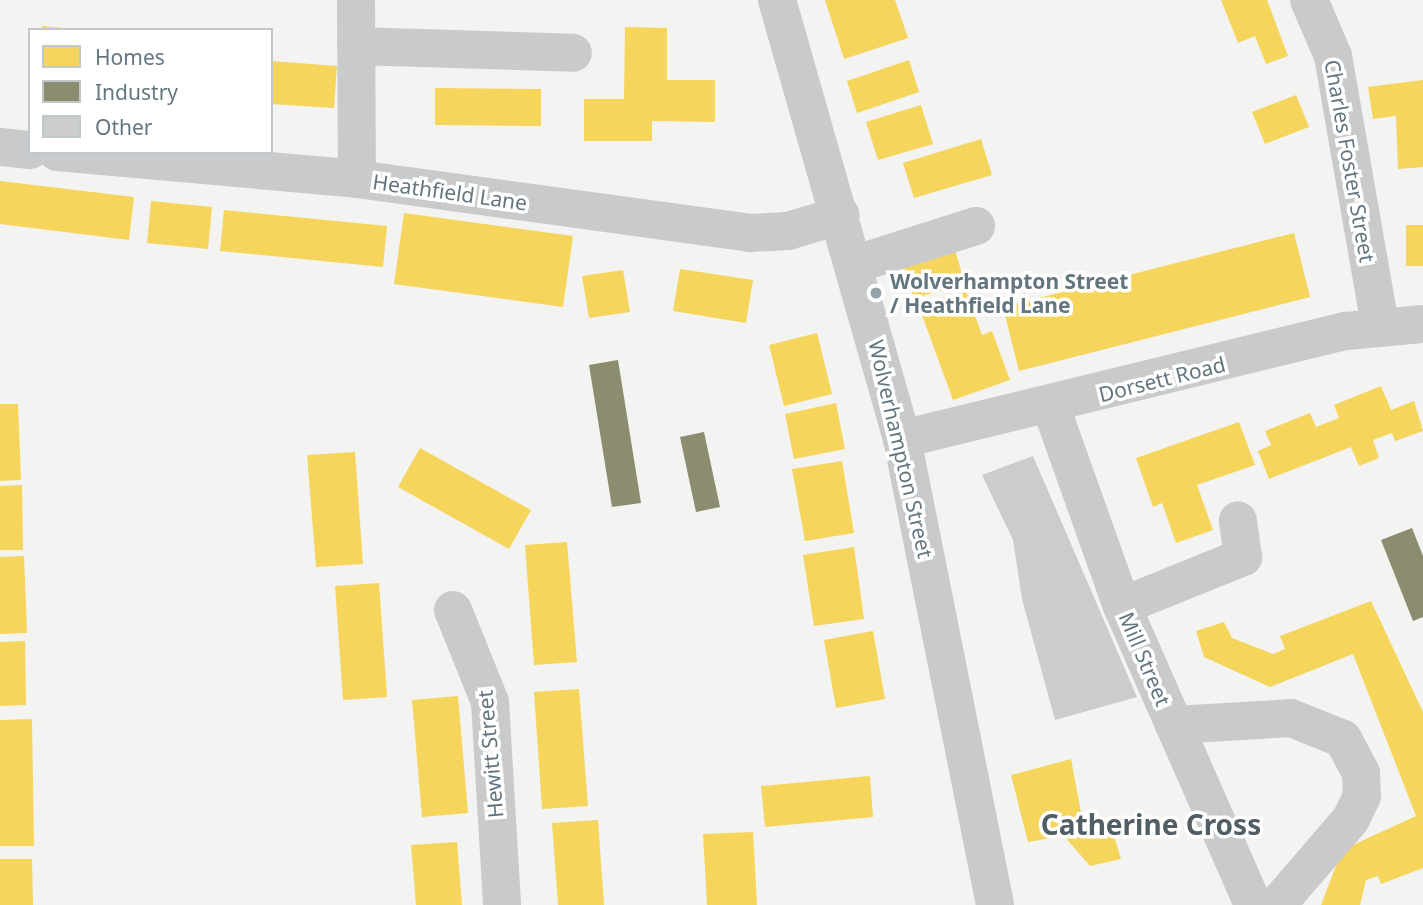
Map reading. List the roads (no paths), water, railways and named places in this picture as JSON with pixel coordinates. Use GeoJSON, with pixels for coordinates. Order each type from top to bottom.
{"type":"FeatureCollection","features":[{"type":"Feature","properties":{"kind":"street"},"geometry":{"type":"LineString","coordinates":[[356,0],[357,179]]}},
{"type":"Feature","properties":{"kind":"street","name":"Wolverhampton Street"},"geometry":{"type":"LineString","coordinates":[[777,0],[856,264],[902,439],[995,905]]}},
{"type":"Feature","properties":{"kind":"street","name":"Charles Foster Street"},"geometry":{"type":"LineString","coordinates":[[1309,0],[1332,56],[1380,325]]}},
{"type":"Feature","properties":{"kind":"street"},"geometry":{"type":"LineString","coordinates":[[356,46],[573,52]]}},
{"type":"Feature","properties":{"kind":"street"},"geometry":{"type":"LineString","coordinates":[[0,147],[28,150]]}},
{"type":"Feature","properties":{"kind":"street","name":"Heathfield Lane"},"geometry":{"type":"LineString","coordinates":[[79,154],[357,179],[750,233],[789,231],[841,215]]}},
{"type":"Feature","properties":{"kind":"street"},"geometry":{"type":"LineString","coordinates":[[856,264],[976,226]]}},
{"type":"Feature","properties":{"kind":"street","name":"Dorsett Road"},"geometry":{"type":"LineString","coordinates":[[902,439],[1051,408],[1380,325],[1423,324]]}},
{"type":"Feature","properties":{"kind":"street","name":"Mill Street"},"geometry":{"type":"LineString","coordinates":[[1051,408],[1122,606],[1253,905]]}},
{"type":"Feature","properties":{"kind":"street"},"geometry":{"type":"LineString","coordinates":[[1122,606],[1243,558],[1238,520]]}},
{"type":"Feature","properties":{"kind":"street","name":"Hewitt Street"},"geometry":{"type":"LineString","coordinates":[[453,610],[490,702],[502,905]]}},
{"type":"Feature","properties":{"kind":"street"},"geometry":{"type":"LineString","coordinates":[[1174,725],[1290,718],[1343,739],[1361,772],[1362,796],[1351,819],[1277,905]]}},
{"type":"Feature","properties":{"kind":"place","name":"Wolverhampton Street / Heathfield Lane"},"geometry":{"type":"Point","coordinates":[876,293]}},
{"type":"Feature","properties":{"kind":"district","name":"Catherine Cross"},"geometry":{"type":"Point","coordinates":[1151,824]}}]}
